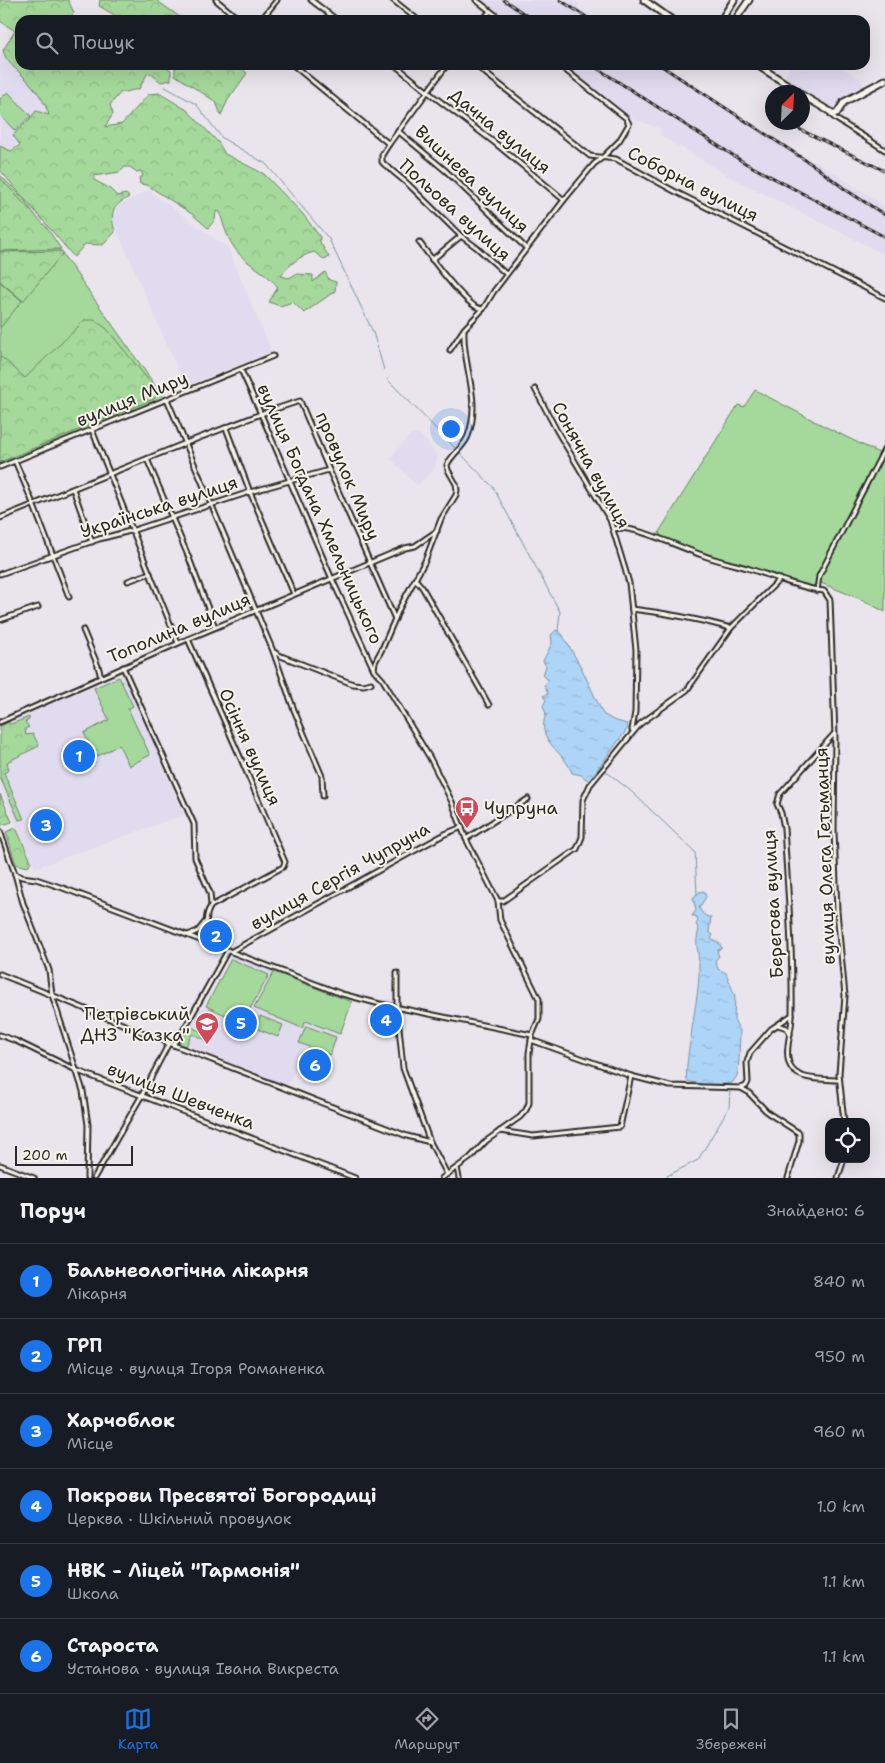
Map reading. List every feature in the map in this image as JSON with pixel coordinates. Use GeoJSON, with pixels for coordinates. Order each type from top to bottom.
{"type":"FeatureCollection","features":[{"type":"Feature","properties":{"kind":"street"},"geometry":{"type":"LineString","coordinates":[[216,0],[234,15]]}},
{"type":"Feature","properties":{"kind":"street"},"geometry":{"type":"LineString","coordinates":[[265,15],[277,0]]}},
{"type":"Feature","properties":{"kind":"street"},"geometry":{"type":"LineString","coordinates":[[311,0],[331,15]]}},
{"type":"Feature","properties":{"kind":"street"},"geometry":{"type":"LineString","coordinates":[[393,0],[412,15]]}},
{"type":"Feature","properties":{"kind":"street"},"geometry":{"type":"LineString","coordinates":[[476,0],[495,15]]}},
{"type":"Feature","properties":{"kind":"street"},"geometry":{"type":"LineString","coordinates":[[644,0],[665,15]]}},
{"type":"Feature","properties":{"kind":"street"},"geometry":{"type":"LineString","coordinates":[[724,15],[734,0]]}},
{"type":"Feature","properties":{"kind":"street"},"geometry":{"type":"LineString","coordinates":[[738,15],[749,0]]}},
{"type":"Feature","properties":{"kind":"street"},"geometry":{"type":"LineString","coordinates":[[487,15],[490,11]]}},
{"type":"Feature","properties":{"kind":"street","name":"Польова вулиця"},"geometry":{"type":"LineString","coordinates":[[299,70],[389,144],[382,155],[382,162],[408,184],[461,236],[506,274]]}},
{"type":"Feature","properties":{"kind":"street","name":"Дачна вулиця"},"geometry":{"type":"LineString","coordinates":[[401,70],[495,143],[564,200]]}},
{"type":"Feature","properties":{"kind":"street"},"geometry":{"type":"LineString","coordinates":[[389,144],[443,70]]}},
{"type":"Feature","properties":{"kind":"street","name":"Соборна вулиця"},"geometry":{"type":"LineString","coordinates":[[481,70],[590,156],[616,159],[682,195],[885,298]]}},
{"type":"Feature","properties":{"kind":"street"},"geometry":{"type":"LineString","coordinates":[[450,350],[464,329],[483,309],[494,290],[564,200],[594,164],[619,141],[629,124],[626,118],[564,70]]}},
{"type":"Feature","properties":{"kind":"street"},"geometry":{"type":"LineString","coordinates":[[765,70],[788,85]]}},
{"type":"Feature","properties":{"kind":"street"},"geometry":{"type":"LineString","coordinates":[[829,112],[837,113],[844,102],[885,80]]}},
{"type":"Feature","properties":{"kind":"street"},"geometry":{"type":"LineString","coordinates":[[810,100],[885,150]]}},
{"type":"Feature","properties":{"kind":"street","name":"Вишнева вулиця"},"geometry":{"type":"LineString","coordinates":[[398,131],[446,172],[526,248]]}},
{"type":"Feature","properties":{"kind":"street"},"geometry":{"type":"LineString","coordinates":[[432,260],[461,236]]}},
{"type":"Feature","properties":{"kind":"street"},"geometry":{"type":"LineString","coordinates":[[419,242],[450,282],[473,306],[478,310],[483,309]]}},
{"type":"Feature","properties":{"kind":"street"},"geometry":{"type":"LineString","coordinates":[[374,670],[375,662],[395,619],[425,561],[441,519],[456,495],[457,490],[447,465],[467,439],[472,421],[472,390],[464,329]]}},
{"type":"Feature","properties":{"kind":"street","name":"вулиця Миру"},"geometry":{"type":"LineString","coordinates":[[0,467],[273,356]]}},
{"type":"Feature","properties":{"kind":"street","name":"вулиця Богдана Хмельницького"},"geometry":{"type":"LineString","coordinates":[[241,370],[332,579],[374,670],[383,680],[430,758],[452,802],[466,839],[498,902],[500,920],[539,999],[539,1019],[531,1040],[528,1107],[520,1117],[486,1141],[470,1158],[442,1178]]}},
{"type":"Feature","properties":{"kind":"street","name":"Сонячна вулиця"},"geometry":{"type":"LineString","coordinates":[[535,389],[614,529],[629,582],[636,650],[635,712],[632,732]]}},
{"type":"Feature","properties":{"kind":"street"},"geometry":{"type":"LineString","coordinates":[[167,399],[273,651],[294,710],[322,776],[323,796]]}},
{"type":"Feature","properties":{"kind":"street","name":"провулок Миру"},"geometry":{"type":"LineString","coordinates":[[261,414],[299,400],[302,403],[328,470],[395,619]]}},
{"type":"Feature","properties":{"kind":"street"},"geometry":{"type":"LineString","coordinates":[[0,518],[261,414]]}},
{"type":"Feature","properties":{"kind":"street"},"geometry":{"type":"LineString","coordinates":[[226,428],[250,492],[294,594]]}},
{"type":"Feature","properties":{"kind":"street"},"geometry":{"type":"LineString","coordinates":[[92,430],[111,473],[178,643]]}},
{"type":"Feature","properties":{"kind":"street"},"geometry":{"type":"LineString","coordinates":[[614,529],[633,530],[703,556],[817,591],[819,576],[885,448]]}},
{"type":"Feature","properties":{"kind":"street"},"geometry":{"type":"LineString","coordinates":[[147,459],[215,627]]}},
{"type":"Feature","properties":{"kind":"street"},"geometry":{"type":"LineString","coordinates":[[15,461],[69,597]]}},
{"type":"Feature","properties":{"kind":"street","name":"Українська вулиця"},"geometry":{"type":"LineString","coordinates":[[0,574],[92,542],[250,492],[328,470]]}},
{"type":"Feature","properties":{"kind":"street"},"geometry":{"type":"LineString","coordinates":[[73,489],[92,542]]}},
{"type":"Feature","properties":{"kind":"street","name":"провулок Миру"},"geometry":{"type":"LineString","coordinates":[[370,563],[414,546],[437,531]]}},
{"type":"Feature","properties":{"kind":"street","name":"Тополина вулиця"},"geometry":{"type":"LineString","coordinates":[[0,722],[215,627],[370,563]]}},
{"type":"Feature","properties":{"kind":"street"},"geometry":{"type":"LineString","coordinates":[[128,580],[150,572]]}},
{"type":"Feature","properties":{"kind":"street"},"geometry":{"type":"LineString","coordinates":[[498,902],[503,901],[574,852],[580,845],[582,837],[582,806],[587,790],[640,724],[687,690],[731,628],[780,579]]}},
{"type":"Feature","properties":{"kind":"street"},"geometry":{"type":"LineString","coordinates":[[416,580],[489,705]]}},
{"type":"Feature","properties":{"kind":"street","name":"вулиця Олега Гетьманця"},"geometry":{"type":"LineString","coordinates":[[817,591],[824,591],[830,600],[835,734],[834,831],[837,912],[845,996],[840,1080],[844,1118]]}},
{"type":"Feature","properties":{"kind":"street"},"geometry":{"type":"LineString","coordinates":[[0,620],[38,607]]}},
{"type":"Feature","properties":{"kind":"street"},"geometry":{"type":"LineString","coordinates":[[632,609],[663,612],[731,628]]}},
{"type":"Feature","properties":{"kind":"street"},"geometry":{"type":"LineString","coordinates":[[83,630],[101,677]]}},
{"type":"Feature","properties":{"kind":"street","name":"Осіння вулиця"},"geometry":{"type":"LineString","coordinates":[[188,639],[284,858],[283,867],[215,903],[211,907]]}},
{"type":"Feature","properties":{"kind":"street"},"geometry":{"type":"LineString","coordinates":[[273,651],[281,656],[353,684],[364,685],[370,683]]}},
{"type":"Feature","properties":{"kind":"street"},"geometry":{"type":"LineString","coordinates":[[123,668],[194,824],[195,858],[210,893],[211,907],[206,920],[198,931],[188,935]]}},
{"type":"Feature","properties":{"kind":"street","name":"Берегова вулиця"},"geometry":{"type":"LineString","coordinates":[[835,734],[780,794],[777,802],[784,828],[787,866],[792,1015],[788,1053],[790,1064],[796,1073],[804,1077],[840,1080]]}},
{"type":"Feature","properties":{"kind":"street"},"geometry":{"type":"LineString","coordinates":[[466,839],[528,799]]}},
{"type":"Feature","properties":{"kind":"street","name":"вулиця Сергія Чупруна"},"geometry":{"type":"LineString","coordinates":[[230,951],[445,834],[462,827]]}},
{"type":"Feature","properties":{"kind":"street"},"geometry":{"type":"LineString","coordinates":[[0,831],[23,903],[49,970],[52,995],[78,1071],[87,1111],[87,1178]]}},
{"type":"Feature","properties":{"kind":"street"},"geometry":{"type":"LineString","coordinates":[[15,874],[63,888],[342,994],[532,1035]]}},
{"type":"Feature","properties":{"kind":"street"},"geometry":{"type":"LineString","coordinates":[[206,920],[207,927],[216,945]]}},
{"type":"Feature","properties":{"kind":"street"},"geometry":{"type":"LineString","coordinates":[[173,1045],[230,951]]}},
{"type":"Feature","properties":{"kind":"street"},"geometry":{"type":"LineString","coordinates":[[397,973],[397,1007],[403,1068],[430,1142],[447,1174]]}},
{"type":"Feature","properties":{"kind":"street"},"geometry":{"type":"LineString","coordinates":[[0,974],[173,1045],[406,1136],[430,1142]]}},
{"type":"Feature","properties":{"kind":"street"},"geometry":{"type":"LineString","coordinates":[[741,1088],[745,1087],[748,1082],[747,1062],[750,1053],[771,1029],[792,1015]]}},
{"type":"Feature","properties":{"kind":"street"},"geometry":{"type":"LineString","coordinates":[[777,1025],[785,1026],[790,1034]]}},
{"type":"Feature","properties":{"kind":"street","name":"вулиця Шевченка"},"geometry":{"type":"LineString","coordinates":[[0,1036],[16,1041],[78,1071],[355,1178]]}},
{"type":"Feature","properties":{"kind":"street"},"geometry":{"type":"LineString","coordinates":[[531,1040],[631,1076],[670,1086],[741,1088],[748,1092],[768,1113],[798,1133],[799,1138],[788,1178]]}},
{"type":"Feature","properties":{"kind":"street"},"geometry":{"type":"LineString","coordinates":[[94,1178],[142,1095],[169,1043]]}},
{"type":"Feature","properties":{"kind":"street"},"geometry":{"type":"LineString","coordinates":[[499,1131],[532,1136],[620,1127],[631,1076]]}},
{"type":"Feature","properties":{"kind":"street"},"geometry":{"type":"LineString","coordinates":[[838,1178],[843,1163]]}},
{"type":"Feature","properties":{"kind":"street"},"geometry":{"type":"LineString","coordinates":[[0,1165],[34,1178]]}},
{"type":"Feature","properties":{"kind":"street"},"geometry":{"type":"LineString","coordinates":[[457,1168],[459,1178]]}},
{"type":"Feature","properties":{"kind":"shaded area"},"geometry":{"type":"Polygon","coordinates":[[[482,0],[572,0],[580,5],[577,9],[586,15],[501,15],[482,0]]]}},
{"type":"Feature","properties":{"kind":"shaded area"},"geometry":{"type":"Polygon","coordinates":[[[3,50],[15,63],[15,70],[22,70],[54,105],[0,162],[0,53],[3,50]]]}},
{"type":"Feature","properties":{"kind":"shaded area"},"geometry":{"type":"Polygon","coordinates":[[[571,70],[670,70],[814,165],[815,160],[885,206],[885,255],[730,177],[660,135],[661,129],[633,119],[571,70]]]}},
{"type":"Feature","properties":{"kind":"shaded area"},"geometry":{"type":"Polygon","coordinates":[[[789,70],[846,70],[858,77],[865,86],[839,102],[832,109],[810,94],[810,85],[797,85],[785,77],[789,70]]]}},
{"type":"Feature","properties":{"kind":"shaded area"},"geometry":{"type":"Polygon","coordinates":[[[148,190],[228,248],[272,352],[185,386],[112,219],[118,206],[148,190]]]}},
{"type":"Feature","properties":{"kind":"shaded area"},"geometry":{"type":"Polygon","coordinates":[[[411,434],[421,435],[438,456],[434,470],[417,486],[390,458],[411,434]]]}},
{"type":"Feature","properties":{"kind":"shaded area"},"geometry":{"type":"Polygon","coordinates":[[[123,674],[184,815],[35,868],[0,787],[0,725],[123,674]]]}},
{"type":"Feature","properties":{"kind":"shaded area"},"geometry":{"type":"Polygon","coordinates":[[[231,955],[274,972],[255,1008],[303,1027],[305,1021],[340,1034],[331,1058],[304,1047],[288,1086],[179,1043],[199,1007],[204,1008],[231,955]]]}},
{"type":"Feature","properties":{"kind":"green space"},"geometry":{"type":"Polygon","coordinates":[[[0,0],[68,0],[74,13],[72,15],[15,15],[15,31],[0,21],[0,0]]]}},
{"type":"Feature","properties":{"kind":"green space"},"geometry":{"type":"Polygon","coordinates":[[[100,0],[156,0],[177,15],[114,15],[99,6],[100,0]]]}},
{"type":"Feature","properties":{"kind":"green space"},"geometry":{"type":"Polygon","coordinates":[[[15,31],[15,68],[4,55],[3,50],[15,31]]]}},
{"type":"Feature","properties":{"kind":"green space"},"geometry":{"type":"Polygon","coordinates":[[[17,70],[171,70],[171,80],[161,82],[150,73],[147,74],[139,89],[120,93],[110,105],[113,114],[105,127],[122,124],[149,94],[159,93],[187,110],[218,142],[225,154],[264,174],[302,213],[320,237],[320,242],[329,257],[325,260],[314,252],[295,261],[281,276],[289,278],[296,274],[313,275],[313,282],[325,272],[329,280],[336,282],[335,291],[304,313],[293,302],[280,306],[269,302],[278,287],[237,252],[227,233],[220,212],[216,211],[215,220],[208,228],[192,214],[147,185],[140,184],[139,178],[143,176],[141,171],[137,172],[130,167],[125,167],[120,172],[94,176],[94,180],[109,188],[117,196],[126,194],[129,197],[115,207],[113,211],[115,232],[103,245],[85,244],[74,257],[0,170],[0,146],[11,151],[20,145],[13,135],[36,111],[49,115],[36,90],[17,70]]]}},
{"type":"Feature","properties":{"kind":"green space"},"geometry":{"type":"Polygon","coordinates":[[[175,70],[244,70],[247,73],[228,100],[221,115],[216,102],[175,75],[175,70]]]}},
{"type":"Feature","properties":{"kind":"green space"},"geometry":{"type":"Polygon","coordinates":[[[8,92],[31,116],[15,131],[0,115],[0,99],[8,92]]]}},
{"type":"Feature","properties":{"kind":"green space"},"geometry":{"type":"Polygon","coordinates":[[[0,175],[23,198],[164,398],[0,465],[0,175]]]}},
{"type":"Feature","properties":{"kind":"green space"},"geometry":{"type":"Polygon","coordinates":[[[0,178],[47,228],[61,249],[0,251],[0,178]]]}},
{"type":"Feature","properties":{"kind":"green space"},"geometry":{"type":"Polygon","coordinates":[[[62,251],[63,253],[23,301],[0,281],[0,252],[62,251]]]}},
{"type":"Feature","properties":{"kind":"green space"},"geometry":{"type":"Polygon","coordinates":[[[0,282],[22,301],[0,328],[0,282]]]}},
{"type":"Feature","properties":{"kind":"green space"},"geometry":{"type":"Polygon","coordinates":[[[85,320],[94,320],[106,328],[159,393],[154,399],[0,462],[0,357],[25,378],[85,320]]]}},
{"type":"Feature","properties":{"kind":"green space"},"geometry":{"type":"Polygon","coordinates":[[[755,390],[885,456],[885,612],[863,600],[816,581],[813,587],[715,557],[661,537],[659,532],[738,405],[744,407],[755,390]]]}},
{"type":"Feature","properties":{"kind":"green space"},"geometry":{"type":"Polygon","coordinates":[[[119,677],[133,706],[128,709],[150,755],[129,766],[119,745],[96,757],[84,733],[109,720],[94,688],[119,677]]]}},
{"type":"Feature","properties":{"kind":"green space"},"geometry":{"type":"Polygon","coordinates":[[[29,717],[29,720],[25,722],[29,727],[25,729],[26,735],[33,734],[39,746],[7,762],[9,770],[4,773],[24,819],[19,820],[0,777],[0,726],[29,717]]]}},
{"type":"Feature","properties":{"kind":"green space"},"geometry":{"type":"Polygon","coordinates":[[[0,794],[12,822],[2,825],[0,818],[0,794]]]}},
{"type":"Feature","properties":{"kind":"green space"},"geometry":{"type":"Polygon","coordinates":[[[16,828],[31,861],[28,867],[16,864],[6,832],[16,828]]]}},
{"type":"Feature","properties":{"kind":"green space"},"geometry":{"type":"Polygon","coordinates":[[[231,959],[269,975],[242,1023],[206,1006],[231,959]]]}},
{"type":"Feature","properties":{"kind":"green space"},"geometry":{"type":"Polygon","coordinates":[[[274,972],[352,1002],[340,1034],[306,1021],[302,1028],[254,1008],[274,972]]]}},
{"type":"Feature","properties":{"kind":"green space"},"geometry":{"type":"Polygon","coordinates":[[[260,1016],[283,1025],[278,1037],[255,1028],[260,1016]]]}},
{"type":"Feature","properties":{"kind":"green space"},"geometry":{"type":"Polygon","coordinates":[[[189,1026],[209,1035],[206,1040],[192,1034],[186,1046],[179,1043],[189,1026]]]}},
{"type":"Feature","properties":{"kind":"green space"},"geometry":{"type":"Polygon","coordinates":[[[306,1026],[336,1037],[330,1055],[299,1043],[306,1026]]]}},
{"type":"Feature","properties":{"kind":"water"},"geometry":{"type":"Polygon","coordinates":[[[556,630],[562,634],[581,667],[603,714],[613,720],[627,724],[628,728],[589,781],[581,775],[572,773],[544,732],[546,714],[543,706],[546,700],[543,696],[548,694],[544,685],[549,681],[543,675],[546,666],[543,661],[552,643],[551,635],[556,630]]]}},
{"type":"Feature","properties":{"kind":"water"},"geometry":{"type":"Polygon","coordinates":[[[704,891],[706,897],[699,908],[703,914],[711,917],[709,932],[713,935],[711,939],[719,943],[722,948],[717,951],[719,956],[715,961],[718,969],[726,973],[735,996],[734,1020],[740,1031],[737,1076],[732,1083],[710,1086],[687,1081],[699,974],[697,943],[699,930],[696,924],[698,921],[696,916],[692,916],[696,910],[693,898],[699,892],[704,891]]]}},
{"type":"Feature","properties":{"kind":"waterway"},"geometry":{"type":"LineString","coordinates":[[165,87],[196,104],[222,138],[266,164],[329,239],[373,332],[384,370]]}},
{"type":"Feature","properties":{"kind":"waterway"},"geometry":{"type":"LineString","coordinates":[[387,379],[456,449]]}},
{"type":"Feature","properties":{"kind":"waterway"},"geometry":{"type":"LineString","coordinates":[[459,452],[493,487],[560,612],[558,632]]}},
{"type":"Feature","properties":{"kind":"waterway"},"geometry":{"type":"LineString","coordinates":[[598,765],[632,792],[695,852],[697,895]]}},
{"type":"Feature","properties":{"kind":"waterway"},"geometry":{"type":"LineString","coordinates":[[667,1178],[667,1176],[698,1160],[729,1107],[730,1090]]}},
{"type":"Feature","properties":{"kind":"railway"},"geometry":{"type":"LineString","coordinates":[[504,0],[526,15]]}},
{"type":"Feature","properties":{"kind":"railway"},"geometry":{"type":"LineString","coordinates":[[560,0],[583,15]]}},
{"type":"Feature","properties":{"kind":"railway"},"geometry":{"type":"LineString","coordinates":[[600,70],[745,163],[885,237]]}},
{"type":"Feature","properties":{"kind":"railway"},"geometry":{"type":"LineString","coordinates":[[668,70],[816,167],[846,190],[885,215]]}},
{"type":"Feature","properties":{"kind":"railway"},"geometry":{"type":"LineString","coordinates":[[801,130],[885,171]]}},
{"type":"Feature","properties":{"kind":"place","name":"Бальнеологічна лікарня"},"geometry":{"type":"Point","coordinates":[79,756]}},
{"type":"Feature","properties":{"kind":"place","name":"Харчоблок"},"geometry":{"type":"Point","coordinates":[46,825]}},
{"type":"Feature","properties":{"kind":"place","name":"Чупруна"},"geometry":{"type":"Point","coordinates":[467,829]}},
{"type":"Feature","properties":{"kind":"place","name":"ГРП"},"geometry":{"type":"Point","coordinates":[216,936]}},
{"type":"Feature","properties":{"kind":"place","name":"Покрови Пресвятої Богородиці"},"geometry":{"type":"Point","coordinates":[386,1020]}},
{"type":"Feature","properties":{"kind":"place","name":"НВК - Ліцей \"Гармонія\""},"geometry":{"type":"Point","coordinates":[241,1023]}},
{"type":"Feature","properties":{"kind":"place","name":"Петрівський ДНЗ \"Казка\""},"geometry":{"type":"Point","coordinates":[207,1045]}},
{"type":"Feature","properties":{"kind":"place","name":"Староста"},"geometry":{"type":"Point","coordinates":[315,1065]}}]}
